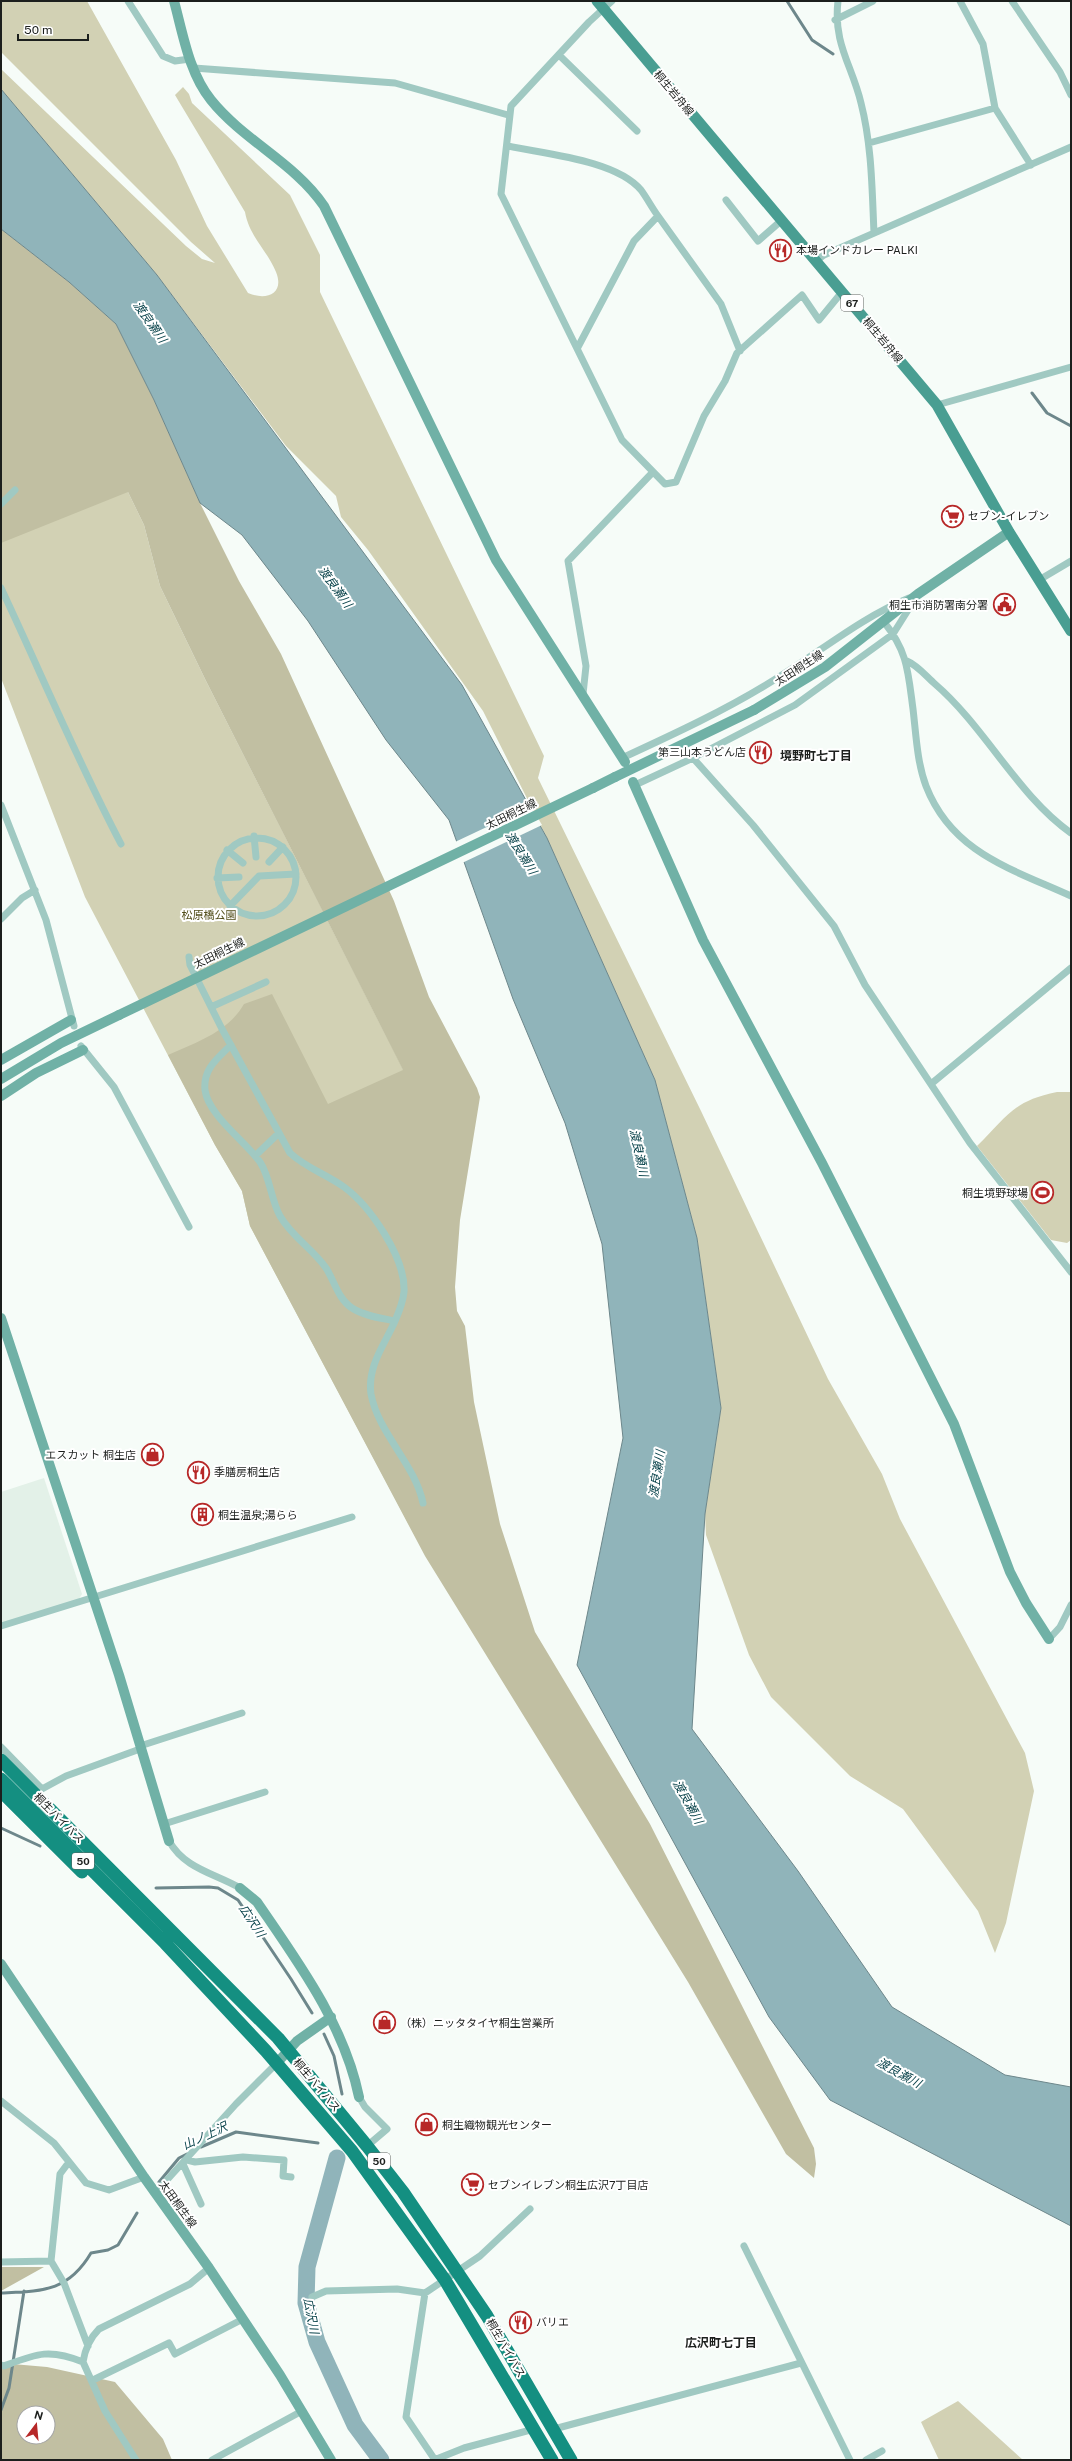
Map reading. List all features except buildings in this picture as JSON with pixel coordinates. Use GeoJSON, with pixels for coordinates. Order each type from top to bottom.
{"type":"FeatureCollection","features":[{"type":"Feature","properties":{"kind":"highway","name":"桐生バイパス"},"geometry":{"type":"LineString","coordinates":[[1,1760],[141,1899],[288,2050],[367,2146],[458,2271],[487,2316],[571,2460]]}},
{"type":"Feature","properties":{"kind":"highway","name":"桐生バイパス"},"geometry":{"type":"LineString","coordinates":[[1,1779],[165,1943],[276,2064],[352,2151],[445,2280],[552,2460]]}},
{"type":"Feature","properties":{"kind":"highway","name":"50"},"geometry":{"type":"LineString","coordinates":[[42,1789],[109,1858],[141,1899]]}},
{"type":"Feature","properties":{"kind":"highway","name":"50"},"geometry":{"type":"LineString","coordinates":[[1,1791],[114,1902],[165,1943]]}},
{"type":"Feature","properties":{"kind":"main road","name":"桐生岩舟線"},"geometry":{"type":"LineString","coordinates":[[600,5],[937,405],[1009,532],[1071,632]]}},
{"type":"Feature","properties":{"kind":"street"},"geometry":{"type":"LineString","coordinates":[[128,1],[163,56],[175,61],[192,64],[395,83],[508,115]]}},
{"type":"Feature","properties":{"kind":"street"},"geometry":{"type":"LineString","coordinates":[[174,1],[192,64],[211,101],[228,118],[303,181],[324,206],[496,560],[583,694],[623,760],[746,697],[803,662],[875,613],[918,594]]}},
{"type":"Feature","properties":{"kind":"street"},"geometry":{"type":"LineString","coordinates":[[612,1],[600,5],[559,55],[511,106],[508,115],[508,146],[501,194],[578,347],[622,440],[664,484],[676,482],[704,416],[740,350],[802,295],[819,320],[842,292]]}},
{"type":"Feature","properties":{"kind":"street"},"geometry":{"type":"LineString","coordinates":[[838,1],[835,20],[843,54],[861,102],[869,143],[874,233]]}},
{"type":"Feature","properties":{"kind":"street"},"geometry":{"type":"LineString","coordinates":[[835,20],[873,1]]}},
{"type":"Feature","properties":{"kind":"street"},"geometry":{"type":"LineString","coordinates":[[960,1],[983,44],[995,108],[1031,164]]}},
{"type":"Feature","properties":{"kind":"street"},"geometry":{"type":"LineString","coordinates":[[1012,1],[1060,72],[1071,95]]}},
{"type":"Feature","properties":{"kind":"street"},"geometry":{"type":"LineString","coordinates":[[559,55],[637,131]]}},
{"type":"Feature","properties":{"kind":"street"},"geometry":{"type":"LineString","coordinates":[[869,143],[995,108]]}},
{"type":"Feature","properties":{"kind":"street"},"geometry":{"type":"LineString","coordinates":[[508,146],[605,166],[628,179],[641,190],[721,304],[740,350]]}},
{"type":"Feature","properties":{"kind":"street"},"geometry":{"type":"LineString","coordinates":[[816,261],[874,233],[1071,147]]}},
{"type":"Feature","properties":{"kind":"street"},"geometry":{"type":"LineString","coordinates":[[726,200],[758,241],[782,220]]}},
{"type":"Feature","properties":{"kind":"street"},"geometry":{"type":"LineString","coordinates":[[578,347],[634,241],[658,216]]}},
{"type":"Feature","properties":{"kind":"street"},"geometry":{"type":"LineString","coordinates":[[937,405],[1071,367]]}},
{"type":"Feature","properties":{"kind":"street"},"geometry":{"type":"LineString","coordinates":[[583,694],[586,666],[568,561],[652,473]]}},
{"type":"Feature","properties":{"kind":"street"},"geometry":{"type":"LineString","coordinates":[[1,504],[15,490]]}},
{"type":"Feature","properties":{"kind":"street","name":"太田桐生線"},"geometry":{"type":"LineString","coordinates":[[1,1079],[61,1042],[754,710],[825,667],[918,594],[1009,532]]}},
{"type":"Feature","properties":{"kind":"street"},"geometry":{"type":"LineString","coordinates":[[1039,580],[1071,561]]}},
{"type":"Feature","properties":{"kind":"street"},"geometry":{"type":"LineString","coordinates":[[1,588],[31,650],[89,784],[121,844]]}},
{"type":"Feature","properties":{"kind":"street"},"geometry":{"type":"LineString","coordinates":[[918,594],[893,634],[795,705],[693,758],[634,783],[703,940],[822,1163],[954,1424],[1010,1572],[1026,1603],[1049,1639],[1060,1627],[1071,1605]]}},
{"type":"Feature","properties":{"kind":"street"},"geometry":{"type":"LineString","coordinates":[[884,622],[893,634],[907,661],[918,749],[926,786],[939,810],[965,843],[986,858],[1071,896]]}},
{"type":"Feature","properties":{"kind":"street"},"geometry":{"type":"LineString","coordinates":[[907,661],[947,694],[976,726],[1043,810],[1071,833]]}},
{"type":"Feature","properties":{"kind":"street"},"geometry":{"type":"LineString","coordinates":[[693,758],[753,825],[834,926],[865,985],[970,1143],[1070,1271]]}},
{"type":"Feature","properties":{"kind":"street"},"geometry":{"type":"LineString","coordinates":[[1,805],[35,890],[53,942],[72,1023],[1,1060]]}},
{"type":"Feature","properties":{"kind":"street"},"geometry":{"type":"LineString","coordinates":[[254,836],[256,857]]}},
{"type":"Feature","properties":{"kind":"street"},"geometry":{"type":"LineString","coordinates":[[254,836],[275,841],[283,848],[290,855],[296,874],[291,897],[284,906],[263,916],[251,916],[230,906],[223,898],[217,878],[221,860],[227,850],[235,843],[254,836]]}},
{"type":"Feature","properties":{"kind":"street"},"geometry":{"type":"LineString","coordinates":[[269,862],[283,848]]}},
{"type":"Feature","properties":{"kind":"street"},"geometry":{"type":"LineString","coordinates":[[227,850],[243,863]]}},
{"type":"Feature","properties":{"kind":"street"},"geometry":{"type":"LineString","coordinates":[[230,906],[259,876],[296,874]]}},
{"type":"Feature","properties":{"kind":"street"},"geometry":{"type":"LineString","coordinates":[[217,878],[239,877]]}},
{"type":"Feature","properties":{"kind":"street"},"geometry":{"type":"LineString","coordinates":[[1,919],[22,898],[35,890]]}},
{"type":"Feature","properties":{"kind":"street"},"geometry":{"type":"LineString","coordinates":[[189,957],[190,965],[211,1007],[290,1153],[298,1160],[343,1186],[361,1202],[379,1226],[396,1256],[403,1276],[404,1292],[395,1321],[378,1353],[372,1369],[371,1394],[377,1411],[414,1476],[423,1503]]}},
{"type":"Feature","properties":{"kind":"street"},"geometry":{"type":"LineString","coordinates":[[931,1084],[1071,968]]}},
{"type":"Feature","properties":{"kind":"street"},"geometry":{"type":"LineString","coordinates":[[211,1007],[266,982]]}},
{"type":"Feature","properties":{"kind":"street"},"geometry":{"type":"LineString","coordinates":[[231,1045],[210,1066],[205,1079],[206,1092],[214,1109],[260,1163],[279,1215],[290,1232],[316,1255],[326,1268],[342,1299],[358,1312],[395,1321]]}},
{"type":"Feature","properties":{"kind":"street"},"geometry":{"type":"LineString","coordinates":[[1,1096],[36,1073],[82,1048],[114,1087],[189,1227]]}},
{"type":"Feature","properties":{"kind":"street"},"geometry":{"type":"LineString","coordinates":[[255,1156],[279,1133]]}},
{"type":"Feature","properties":{"kind":"street"},"geometry":{"type":"LineString","coordinates":[[1,1318],[94,1597],[169,1841],[175,1852],[187,1862],[240,1888],[257,1902],[330,2017],[350,2058],[359,2096],[365,2107],[387,2130],[367,2146]]}},
{"type":"Feature","properties":{"kind":"street"},"geometry":{"type":"LineString","coordinates":[[1,1626],[352,1517]]}},
{"type":"Feature","properties":{"kind":"street"},"geometry":{"type":"LineString","coordinates":[[1,1747],[42,1789],[66,1776],[242,1712]]}},
{"type":"Feature","properties":{"kind":"street"},"geometry":{"type":"LineString","coordinates":[[164,1824],[265,1792]]}},
{"type":"Feature","properties":{"kind":"street","name":"太田桐生線"},"geometry":{"type":"LineString","coordinates":[[1,1964],[144,2177],[209,2268],[243,2319],[331,2460]]}},
{"type":"Feature","properties":{"kind":"street"},"geometry":{"type":"LineString","coordinates":[[156,2192],[185,2162],[236,2104],[288,2050],[314,2027],[330,2017]]}},
{"type":"Feature","properties":{"kind":"street"},"geometry":{"type":"LineString","coordinates":[[1,2101],[54,2143],[86,2183],[98,2188],[109,2190],[144,2177]]}},
{"type":"Feature","properties":{"kind":"street"},"geometry":{"type":"LineString","coordinates":[[185,2162],[243,2157],[284,2160],[283,2176],[291,2177]]}},
{"type":"Feature","properties":{"kind":"street"},"geometry":{"type":"LineString","coordinates":[[69,2162],[60,2174],[51,2261],[64,2283],[88,2346]]}},
{"type":"Feature","properties":{"kind":"street"},"geometry":{"type":"LineString","coordinates":[[185,2162],[201,2204]]}},
{"type":"Feature","properties":{"kind":"street"},"geometry":{"type":"LineString","coordinates":[[312,2297],[326,2291],[397,2289],[425,2293],[480,2256],[530,2209]]}},
{"type":"Feature","properties":{"kind":"street"},"geometry":{"type":"LineString","coordinates":[[744,2246],[850,2460]]}},
{"type":"Feature","properties":{"kind":"street"},"geometry":{"type":"LineString","coordinates":[[1,2262],[51,2261]]}},
{"type":"Feature","properties":{"kind":"street"},"geometry":{"type":"LineString","coordinates":[[83,2362],[92,2335],[99,2329],[190,2284],[209,2268]]}},
{"type":"Feature","properties":{"kind":"street"},"geometry":{"type":"LineString","coordinates":[[425,2293],[406,2417],[435,2460],[464,2448],[534,2429]]}},
{"type":"Feature","properties":{"kind":"street"},"geometry":{"type":"LineString","coordinates":[[93,2380],[169,2343],[175,2354],[243,2319]]}},
{"type":"Feature","properties":{"kind":"street"},"geometry":{"type":"LineString","coordinates":[[1,2365],[4,2366],[36,2354],[64,2354],[83,2362],[93,2380],[105,2411],[136,2460]]}},
{"type":"Feature","properties":{"kind":"street"},"geometry":{"type":"LineString","coordinates":[[554,2429],[566,2424],[801,2363]]}},
{"type":"Feature","properties":{"kind":"street"},"geometry":{"type":"LineString","coordinates":[[212,2460],[302,2412]]}},
{"type":"Feature","properties":{"kind":"street"},"geometry":{"type":"LineString","coordinates":[[866,2460],[882,2451]]}},
{"type":"Feature","properties":{"kind":"shaded area"},"geometry":{"type":"Polygon","coordinates":[[[1,229],[69,282],[116,324],[154,400],[200,503],[239,581],[281,654],[394,901],[429,997],[477,1088],[480,1097],[460,1220],[455,1287],[457,1311],[465,1326],[474,1402],[500,1524],[535,1632],[650,1824],[814,2148],[816,2164],[814,2178],[786,2154],[688,1982],[425,1556],[250,1226],[242,1191],[215,1145],[168,1055],[201,1041],[221,1029],[237,1014],[244,1004],[272,994],[328,1104],[403,1070],[206,681],[160,586],[144,525],[128,492],[1,543],[1,229]]]}},
{"type":"Feature","properties":{"kind":"shaded area"},"geometry":{"type":"Polygon","coordinates":[[[44,1478],[82,1594],[79,1599],[1,1624],[1,1492],[44,1478]]]}},
{"type":"Feature","properties":{"kind":"shaded area"},"geometry":{"type":"Polygon","coordinates":[[[1,2267],[44,2267],[1,2291],[1,2267]]]}},
{"type":"Feature","properties":{"kind":"shaded area"},"geometry":{"type":"Polygon","coordinates":[[[1,2363],[47,2367],[115,2382],[163,2439],[172,2460],[1,2460],[1,2363]]]}},
{"type":"Feature","properties":{"kind":"green space"},"geometry":{"type":"Polygon","coordinates":[[[1,1],[87,1],[176,160],[207,226],[248,293],[261,296],[272,294],[278,286],[276,272],[254,236],[247,221],[245,212],[175,95],[183,87],[189,94],[192,103],[290,195],[320,255],[320,292],[544,756],[538,778],[701,1111],[828,1379],[882,1474],[900,1519],[1025,1753],[1034,1791],[1006,1923],[995,1953],[978,1911],[903,1809],[850,1776],[771,1697],[749,1655],[706,1535],[705,1514],[721,1408],[697,1238],[655,1080],[547,838],[483,711],[368,550],[341,517],[336,496],[286,446],[157,275],[1,89],[1,69],[186,246],[202,259],[215,263],[191,242],[1,52],[1,1]]]}},
{"type":"Feature","properties":{"kind":"green space","name":"松原橋公園"},"geometry":{"type":"Polygon","coordinates":[[[1,363],[128,492],[144,525],[160,586],[206,681],[407,1077],[415,1536],[250,1226],[242,1191],[215,1145],[85,897],[1,678],[1,363]]]}},
{"type":"Feature","properties":{"kind":"green space","name":"桐生境野球場"},"geometry":{"type":"Polygon","coordinates":[[[1057,1092],[1071,1092],[1071,1240],[1067,1243],[1051,1240],[977,1146],[1020,1105],[1030,1100],[1057,1092]]]}},
{"type":"Feature","properties":{"kind":"green space"},"geometry":{"type":"Polygon","coordinates":[[[958,2401],[1023,2460],[939,2460],[921,2422],[958,2401]]]}},
{"type":"Feature","properties":{"kind":"water","name":"渡良瀬川"},"geometry":{"type":"Polygon","coordinates":[[[1,89],[157,275],[462,685],[547,838],[655,1080],[697,1238],[721,1408],[705,1514],[692,1729],[798,1871],[892,2007],[1005,2075],[1071,2087],[1071,2226],[830,2100],[769,2017],[577,1665],[623,1438],[602,1244],[565,1123],[513,999],[449,820],[386,740],[308,621],[242,535],[200,503],[154,400],[116,324],[69,282],[1,229],[1,89]]]}},
{"type":"Feature","properties":{"kind":"pier"},"geometry":{"type":"Polygon","coordinates":[[[531,806],[542,825],[462,863],[455,842],[531,806]]]}},
{"type":"Feature","properties":{"kind":"waterway"},"geometry":{"type":"LineString","coordinates":[[787,1],[812,40],[833,54]]}},
{"type":"Feature","properties":{"kind":"waterway"},"geometry":{"type":"LineString","coordinates":[[1032,393],[1047,413],[1071,426]]}},
{"type":"Feature","properties":{"kind":"waterway","name":"広沢川"},"geometry":{"type":"LineString","coordinates":[[1,1828],[40,1846]]}},
{"type":"Feature","properties":{"kind":"waterway","name":"広沢川"},"geometry":{"type":"LineString","coordinates":[[156,1888],[218,1888],[238,1900],[312,2013]]}},
{"type":"Feature","properties":{"kind":"waterway","name":"広沢川"},"geometry":{"type":"LineString","coordinates":[[324,2034],[334,2056],[342,2094]]}},
{"type":"Feature","properties":{"kind":"waterway","name":"山ノ上沢"},"geometry":{"type":"LineString","coordinates":[[201,2147],[236,2132],[318,2143]]}},
{"type":"Feature","properties":{"kind":"waterway","name":"山ノ上沢"},"geometry":{"type":"LineString","coordinates":[[159,2182],[179,2158],[187,2154]]}},
{"type":"Feature","properties":{"kind":"waterway","name":"広沢川"},"geometry":{"type":"LineString","coordinates":[[337,2158],[307,2267],[306,2303],[317,2342],[355,2425],[381,2460]]}},
{"type":"Feature","properties":{"kind":"waterway","name":"山ノ上沢"},"geometry":{"type":"LineString","coordinates":[[1,2293],[41,2290],[53,2287],[63,2282],[82,2266],[91,2253],[108,2250],[118,2245],[137,2213]]}},
{"type":"Feature","properties":{"kind":"waterway"},"geometry":{"type":"LineString","coordinates":[[1,2410],[9,2388],[24,2291]]}},
{"type":"Feature","properties":{"kind":"place","name":"本場インドカレー PALKI"},"geometry":{"type":"Point","coordinates":[781,250]}},
{"type":"Feature","properties":{"kind":"place","name":"セブン-イレブン"},"geometry":{"type":"Point","coordinates":[952,516]}},
{"type":"Feature","properties":{"kind":"place","name":"桐生市消防署南分署"},"geometry":{"type":"Point","coordinates":[1004,605]}},
{"type":"Feature","properties":{"kind":"place","name":"第三山本うどん店"},"geometry":{"type":"Point","coordinates":[761,752]}},
{"type":"Feature","properties":{"kind":"place","name":"桐生境野球場"},"geometry":{"type":"Point","coordinates":[1043,1193]}},
{"type":"Feature","properties":{"kind":"place","name":"エスカット 桐生店"},"geometry":{"type":"Point","coordinates":[152,1455]}},
{"type":"Feature","properties":{"kind":"place","name":"季膳房桐生店"},"geometry":{"type":"Point","coordinates":[199,1472]}},
{"type":"Feature","properties":{"kind":"place","name":"桐生温泉;湯らら"},"geometry":{"type":"Point","coordinates":[202,1515]}},
{"type":"Feature","properties":{"kind":"place","name":"（株）ニッタタイヤ桐生営業所"},"geometry":{"type":"Point","coordinates":[384,2023]}},
{"type":"Feature","properties":{"kind":"place","name":"桐生織物観光センター"},"geometry":{"type":"Point","coordinates":[427,2125]}},
{"type":"Feature","properties":{"kind":"place","name":"セブンイレブン桐生広沢7丁目店"},"geometry":{"type":"Point","coordinates":[473,2185]}},
{"type":"Feature","properties":{"kind":"place","name":"バリエ"},"geometry":{"type":"Point","coordinates":[520,2322]}},
{"type":"Feature","properties":{"kind":"district","name":"境野町七丁目"},"geometry":{"type":"Point","coordinates":[816,756]}},
{"type":"Feature","properties":{"kind":"district","name":"広沢町七丁目"},"geometry":{"type":"Point","coordinates":[721,2343]}}]}
